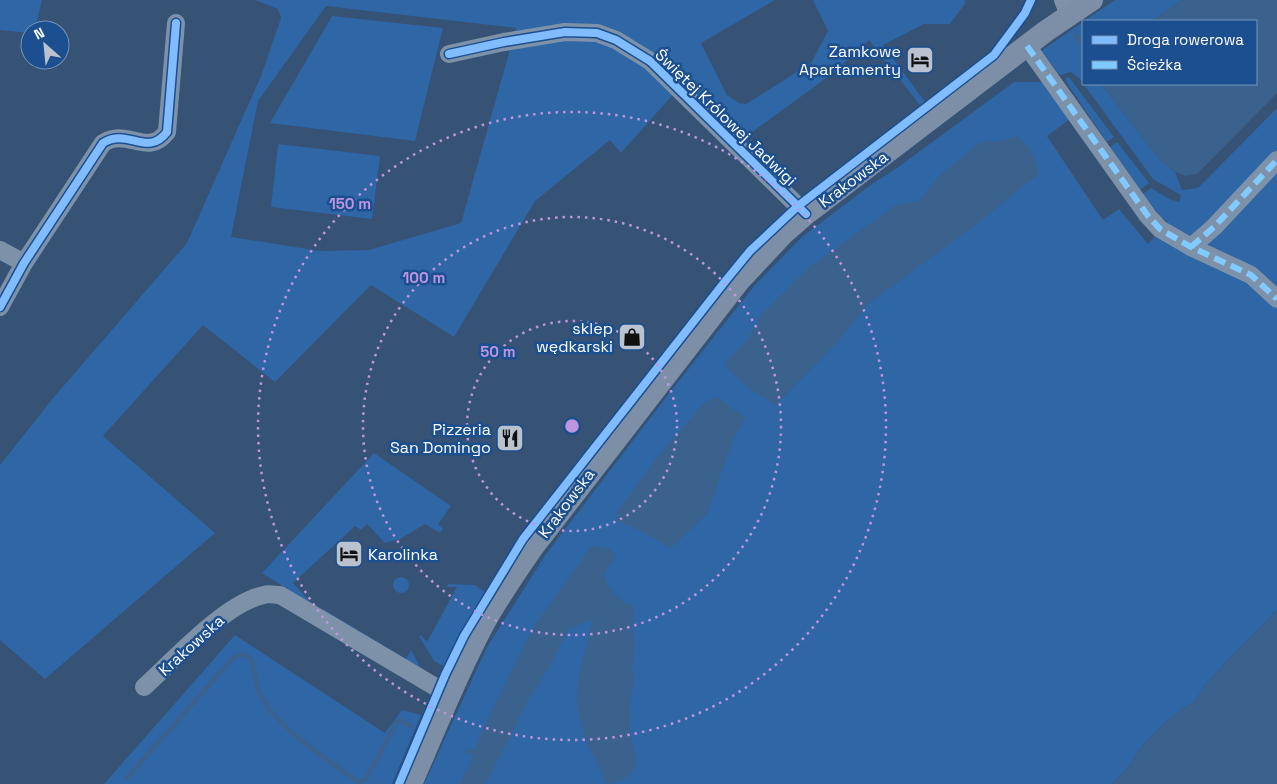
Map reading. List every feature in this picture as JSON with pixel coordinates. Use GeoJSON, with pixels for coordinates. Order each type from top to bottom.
{"type":"FeatureCollection","features":[{"type":"Feature","properties":{"kind":"main road","name":"Krakowska"},"geometry":{"type":"LineString","coordinates":[[411,784],[449,695],[482,627],[533,546],[739,281],[783,234],[806,214],[1027,46],[1066,8],[1092,0]]}},
{"type":"Feature","properties":{"kind":"street"},"geometry":{"type":"LineString","coordinates":[[0,307],[24,264],[103,143],[109,139],[117,138],[152,144],[158,142],[167,132],[176,23]]}},
{"type":"Feature","properties":{"kind":"street","name":"Świętej Królowej Jadwigi"},"geometry":{"type":"LineString","coordinates":[[449,54],[504,42],[565,32],[597,33],[616,40],[650,61],[806,214]]}},
{"type":"Feature","properties":{"kind":"street"},"geometry":{"type":"LineString","coordinates":[[1027,46],[1148,216],[1160,229],[1191,247],[1250,275],[1277,299]]}},
{"type":"Feature","properties":{"kind":"street"},"geometry":{"type":"LineString","coordinates":[[1191,247],[1214,227],[1277,160]]}},
{"type":"Feature","properties":{"kind":"street"},"geometry":{"type":"LineString","coordinates":[[0,250],[24,264]]}},
{"type":"Feature","properties":{"kind":"street","name":"Krakowska"},"geometry":{"type":"LineString","coordinates":[[144,687],[224,614],[232,608],[266,594],[280,595],[449,695]]}},
{"type":"Feature","properties":{"kind":"shaded area"},"geometry":{"type":"Polygon","coordinates":[[[0,0],[42,0],[37,20],[20,20],[20,32],[0,30],[0,0]]]}},
{"type":"Feature","properties":{"kind":"shaded area"},"geometry":{"type":"Polygon","coordinates":[[[255,0],[775,0],[701,43],[727,95],[739,103],[746,104],[811,63],[828,31],[813,0],[964,0],[966,2],[950,24],[924,24],[883,45],[925,102],[920,105],[869,40],[836,71],[744,138],[678,89],[621,153],[610,140],[535,201],[454,337],[371,285],[275,382],[203,325],[103,436],[215,533],[45,679],[0,640],[0,465],[54,397],[187,243],[261,76],[281,18],[278,9],[255,0]],[[326,6],[258,101],[231,237],[320,251],[369,250],[461,223],[516,28],[326,6]]]}},
{"type":"Feature","properties":{"kind":"shaded area"},"geometry":{"type":"Polygon","coordinates":[[[1115,0],[1183,0],[1153,20],[1085,20],[1115,0]]]}},
{"type":"Feature","properties":{"kind":"shaded area"},"geometry":{"type":"Polygon","coordinates":[[[1183,0],[1277,0],[1277,93],[1197,174],[1186,176],[1175,172],[1161,161],[1102,85],[1257,85],[1257,20],[1153,20],[1183,0]]]}},
{"type":"Feature","properties":{"kind":"shaded area"},"geometry":{"type":"Polygon","coordinates":[[[332,16],[443,28],[415,141],[270,123],[332,16]]]}},
{"type":"Feature","properties":{"kind":"shaded area"},"geometry":{"type":"Polygon","coordinates":[[[1082,23],[1082,82],[1071,72],[1060,75],[1041,51],[1082,23]]]}},
{"type":"Feature","properties":{"kind":"shaded area"},"geometry":{"type":"Polygon","coordinates":[[[1069,77],[1114,137],[1107,142],[1066,82],[1066,78],[1069,77]]]}},
{"type":"Feature","properties":{"kind":"shaded area"},"geometry":{"type":"Polygon","coordinates":[[[1014,82],[1040,82],[1052,87],[1069,120],[1047,136],[1103,220],[1119,209],[1148,244],[1168,223],[1143,194],[1151,188],[1169,199],[1179,202],[1181,195],[1153,179],[1084,85],[1102,85],[1161,161],[1175,172],[1182,190],[1198,188],[1277,108],[1277,610],[1206,684],[1194,702],[1162,725],[1140,748],[1131,764],[1112,784],[424,784],[487,647],[546,554],[755,285],[802,237],[1014,82]]]}},
{"type":"Feature","properties":{"kind":"shaded area"},"geometry":{"type":"Polygon","coordinates":[[[1018,136],[1032,154],[1039,175],[982,220],[868,304],[835,345],[776,405],[754,391],[729,370],[724,363],[747,340],[763,313],[811,266],[896,205],[919,201],[940,175],[981,142],[1002,141],[1018,136]]]}},
{"type":"Feature","properties":{"kind":"shaded area"},"geometry":{"type":"Polygon","coordinates":[[[1117,142],[1149,183],[1140,190],[1110,147],[1117,142]]]}},
{"type":"Feature","properties":{"kind":"shaded area"},"geometry":{"type":"Polygon","coordinates":[[[278,144],[380,156],[372,219],[271,207],[278,144]]]}},
{"type":"Feature","properties":{"kind":"shaded area"},"geometry":{"type":"Polygon","coordinates":[[[716,397],[746,418],[734,437],[707,514],[671,548],[637,529],[617,521],[617,512],[660,454],[705,402],[716,397]]]}},
{"type":"Feature","properties":{"kind":"shaded area"},"geometry":{"type":"Polygon","coordinates":[[[374,453],[451,506],[438,524],[443,528],[440,533],[425,524],[400,539],[385,543],[367,524],[361,530],[355,526],[293,583],[313,605],[262,573],[374,453]]]}},
{"type":"Feature","properties":{"kind":"shaded area"},"geometry":{"type":"Polygon","coordinates":[[[599,546],[610,549],[616,556],[604,573],[608,586],[618,598],[634,607],[632,630],[635,646],[632,671],[635,677],[630,701],[630,725],[636,759],[635,768],[625,778],[607,784],[585,738],[577,706],[578,679],[593,619],[568,630],[551,664],[527,702],[485,784],[460,784],[482,731],[534,626],[591,547],[599,546]]]}},
{"type":"Feature","properties":{"kind":"shaded area"},"geometry":{"type":"Polygon","coordinates":[[[401,577],[409,585],[401,593],[393,585],[401,577]]]}},
{"type":"Feature","properties":{"kind":"shaded area"},"geometry":{"type":"Polygon","coordinates":[[[448,584],[475,585],[486,595],[447,668],[434,661],[419,636],[421,635],[427,642],[457,587],[447,587],[448,584]]]}},
{"type":"Feature","properties":{"kind":"shaded area"},"geometry":{"type":"Polygon","coordinates":[[[323,609],[406,659],[411,650],[423,672],[321,610],[323,609]]]}},
{"type":"Feature","properties":{"kind":"shaded area"},"geometry":{"type":"Polygon","coordinates":[[[1277,610],[1277,784],[1112,784],[1131,764],[1140,748],[1162,725],[1194,702],[1206,684],[1277,610]]]}},
{"type":"Feature","properties":{"kind":"shaded area"},"geometry":{"type":"Polygon","coordinates":[[[235,635],[385,733],[402,710],[421,715],[392,784],[104,784],[235,635]]]}},
{"type":"Feature","properties":{"kind":"waterway"},"geometry":{"type":"LineString","coordinates":[[1076,35],[1082,43]]}},
{"type":"Feature","properties":{"kind":"waterway"},"geometry":{"type":"LineString","coordinates":[[127,778],[233,658],[241,654],[250,658],[259,693],[270,710],[281,722],[306,744],[359,782],[366,779],[396,723],[400,720],[411,726]]}},
{"type":"Feature","properties":{"kind":"waterway"},"geometry":{"type":"LineString","coordinates":[[468,751],[473,752]]}},
{"type":"Feature","properties":{"kind":"marked path"},"geometry":{"type":"LineString","coordinates":[[1027,46],[1148,216],[1160,229],[1191,247],[1251,275],[1277,299]]}},
{"type":"Feature","properties":{"kind":"marked path"},"geometry":{"type":"LineString","coordinates":[[1191,247],[1214,227],[1277,160]]}},
{"type":"Feature","properties":{"kind":"cycle path"},"geometry":{"type":"LineString","coordinates":[[399,784],[445,675],[464,636],[523,539],[727,279],[750,251],[798,206],[994,55],[1025,13],[1031,0]]}},
{"type":"Feature","properties":{"kind":"cycle path"},"geometry":{"type":"LineString","coordinates":[[0,307],[24,263],[103,143],[121,138],[145,143],[152,142],[160,139],[167,132],[176,23]]}},
{"type":"Feature","properties":{"kind":"cycle path"},"geometry":{"type":"LineString","coordinates":[[449,54],[504,42],[565,32],[597,33],[616,40],[650,61],[806,214]]}},
{"type":"Feature","properties":{"kind":"place","name":"Zamkowe Apartamenty"},"geometry":{"type":"Point","coordinates":[920,60]}},
{"type":"Feature","properties":{"kind":"place","name":"sklep wędkarski"},"geometry":{"type":"Point","coordinates":[632,337]}},
{"type":"Feature","properties":{"kind":"place","name":"Pizzeria San Domingo"},"geometry":{"type":"Point","coordinates":[510,438]}},
{"type":"Feature","properties":{"kind":"place","name":"Karolinka"},"geometry":{"type":"Point","coordinates":[349,554]}}]}
